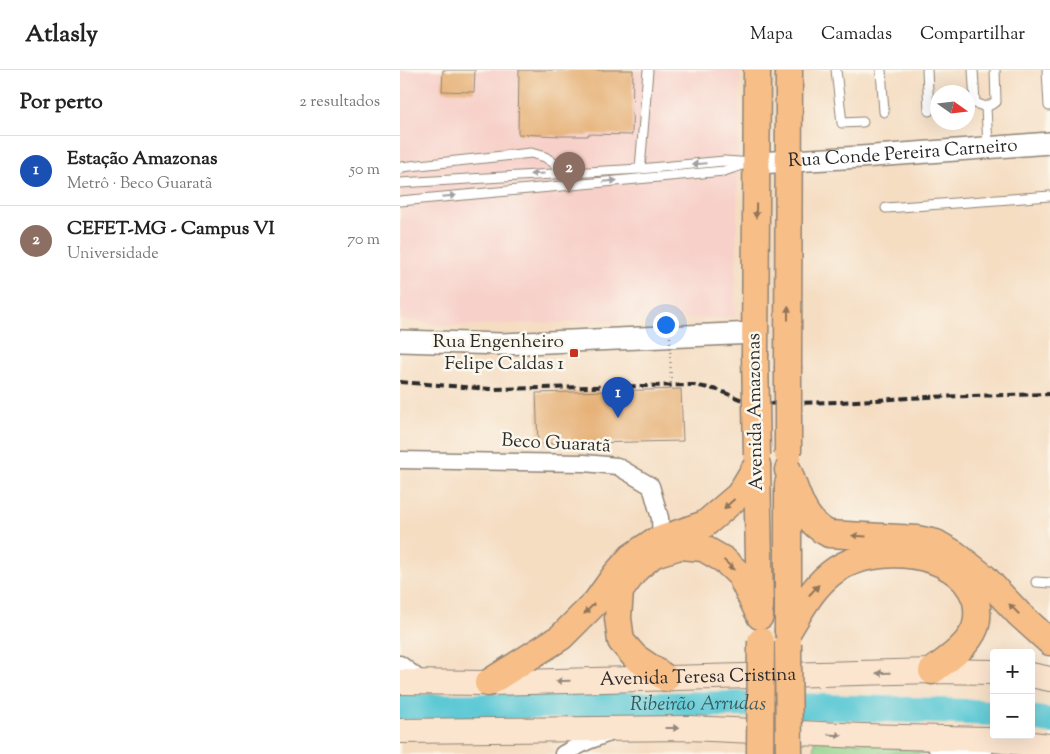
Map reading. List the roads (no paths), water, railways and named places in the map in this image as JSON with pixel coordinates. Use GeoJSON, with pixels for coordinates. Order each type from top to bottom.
{"type":"FeatureCollection","features":[{"type":"Feature","properties":{"kind":"main road","name":"Avenida Amazonas"},"geometry":{"type":"LineString","coordinates":[[757,70],[752,163],[760,628],[760,754]]}},
{"type":"Feature","properties":{"kind":"main road","name":"Avenida Amazonas"},"geometry":{"type":"LineString","coordinates":[[789,70],[788,637],[790,754]]}},
{"type":"Feature","properties":{"kind":"main road"},"geometry":{"type":"LineString","coordinates":[[755,343],[771,336],[788,364]]}},
{"type":"Feature","properties":{"kind":"main road"},"geometry":{"type":"LineString","coordinates":[[488,683],[561,637],[596,602],[631,557],[653,542],[705,524],[739,495],[757,460]]}},
{"type":"Feature","properties":{"kind":"main road"},"geometry":{"type":"LineString","coordinates":[[788,462],[806,515],[817,529],[830,534],[916,539],[936,543],[955,554],[984,577],[1019,614],[1050,642]]}},
{"type":"Feature","properties":{"kind":"main road"},"geometry":{"type":"LineString","coordinates":[[666,678],[635,657],[621,640],[618,618],[620,591],[636,569],[654,554],[680,546],[703,548],[724,560],[740,575],[760,628]]}},
{"type":"Feature","properties":{"kind":"main road"},"geometry":{"type":"LineString","coordinates":[[788,637],[810,594],[838,568],[860,559],[884,554],[925,557],[955,572],[972,591],[977,605],[975,628],[964,644],[932,671]]}},
{"type":"Feature","properties":{"kind":"main road","name":"Avenida Teresa Cristina"},"geometry":{"type":"LineString","coordinates":[[411,682],[488,683],[932,671],[990,672]]}},
{"type":"Feature","properties":{"kind":"main road"},"geometry":{"type":"LineString","coordinates":[[1035,676],[1050,679]]}},
{"type":"Feature","properties":{"kind":"main road"},"geometry":{"type":"LineString","coordinates":[[400,731],[689,728],[862,736],[986,739],[1050,746]]}},
{"type":"Feature","properties":{"kind":"street","name":"Rua Conde Pereira Carneiro"},"geometry":{"type":"LineString","coordinates":[[752,163],[1050,143]]}},
{"type":"Feature","properties":{"kind":"street"},"geometry":{"type":"LineString","coordinates":[[400,341],[502,344],[670,336],[755,343]]}},
{"type":"Feature","properties":{"kind":"street","name":"Beco Guaratã"},"geometry":{"type":"LineString","coordinates":[[400,460],[584,463],[617,466],[651,486],[660,518],[661,540]]}},
{"type":"Feature","properties":{"kind":"street"},"geometry":{"type":"LineString","coordinates":[[400,664],[411,682]]}},
{"type":"Feature","properties":{"kind":"street"},"geometry":{"type":"LineString","coordinates":[[563,754],[588,741],[624,728]]}},
{"type":"Feature","properties":{"kind":"street"},"geometry":{"type":"LineString","coordinates":[[862,736],[984,754]]}},
{"type":"Feature","properties":{"kind":"lane"},"geometry":{"type":"LineString","coordinates":[[640,168],[648,70]]}},
{"type":"Feature","properties":{"kind":"lane"},"geometry":{"type":"LineString","coordinates":[[836,70],[842,123],[863,122]]}},
{"type":"Feature","properties":{"kind":"lane"},"geometry":{"type":"LineString","coordinates":[[881,70],[884,112]]}},
{"type":"Feature","properties":{"kind":"lane"},"geometry":{"type":"LineString","coordinates":[[927,70],[929,111]]}},
{"type":"Feature","properties":{"kind":"lane"},"geometry":{"type":"LineString","coordinates":[[973,70],[975,103],[986,107],[996,102],[995,70]]}},
{"type":"Feature","properties":{"kind":"lane"},"geometry":{"type":"LineString","coordinates":[[1046,70],[1049,106]]}},
{"type":"Feature","properties":{"kind":"lane"},"geometry":{"type":"LineString","coordinates":[[986,107],[988,148]]}},
{"type":"Feature","properties":{"kind":"lane"},"geometry":{"type":"LineString","coordinates":[[400,168],[531,153],[545,157],[567,172]]}},
{"type":"Feature","properties":{"kind":"lane"},"geometry":{"type":"LineString","coordinates":[[400,183],[724,161],[752,163]]}},
{"type":"Feature","properties":{"kind":"lane"},"geometry":{"type":"LineString","coordinates":[[400,201],[724,171],[752,163]]}},
{"type":"Feature","properties":{"kind":"lane"},"geometry":{"type":"LineString","coordinates":[[567,172],[567,185]]}},
{"type":"Feature","properties":{"kind":"lane"},"geometry":{"type":"LineString","coordinates":[[886,208],[1050,196]]}},
{"type":"Feature","properties":{"kind":"lane"},"geometry":{"type":"LineString","coordinates":[[1036,582],[1050,583]]}},
{"type":"Feature","properties":{"kind":"waterway","name":"Ribeirão Arrudas"},"geometry":{"type":"LineString","coordinates":[[400,707],[744,704],[990,713]]}},
{"type":"Feature","properties":{"kind":"waterway","name":"Ribeirão Arrudas"},"geometry":{"type":"LineString","coordinates":[[1035,719],[1050,721]]}},
{"type":"Feature","properties":{"kind":"railway"},"geometry":{"type":"LineString","coordinates":[[400,382],[490,389],[694,385],[718,390],[752,404],[1050,394]]}},
{"type":"Feature","properties":{"kind":"place","name":"CEFET-MG - Campus VI"},"geometry":{"type":"Point","coordinates":[569,193]}},
{"type":"Feature","properties":{"kind":"place","name":"Rua Engenheiro Felipe Caldas 1"},"geometry":{"type":"Point","coordinates":[574,353]}},
{"type":"Feature","properties":{"kind":"place","name":"Estação Amazonas"},"geometry":{"type":"Point","coordinates":[618,418]}}]}
